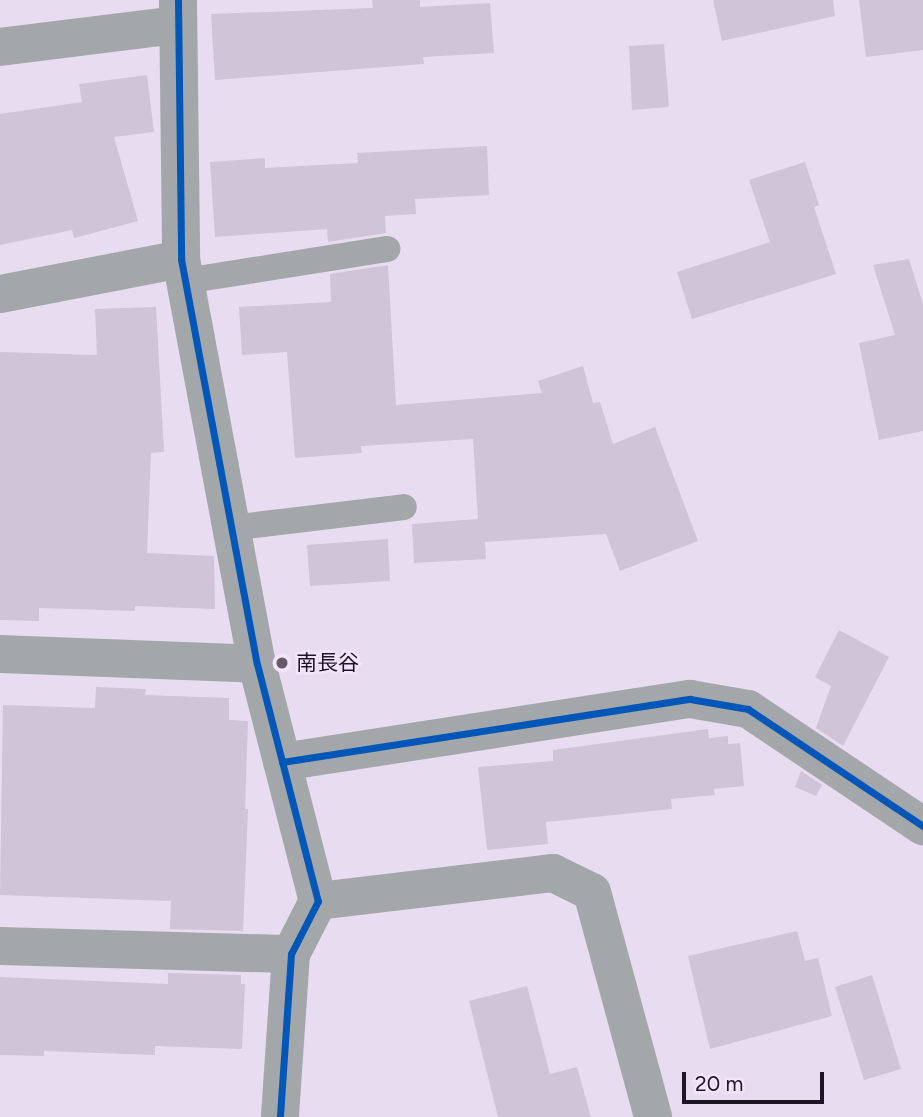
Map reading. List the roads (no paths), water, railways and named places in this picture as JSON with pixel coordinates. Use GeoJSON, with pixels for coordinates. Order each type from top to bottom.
{"type":"FeatureCollection","features":[{"type":"Feature","properties":{"kind":"street"},"geometry":{"type":"LineString","coordinates":[[0,47],[178,13],[183,270],[257,664],[318,901],[291,954],[280,1117]]}},
{"type":"Feature","properties":{"kind":"street"},"geometry":{"type":"LineString","coordinates":[[0,294],[183,270]]}},
{"type":"Feature","properties":{"kind":"street"},"geometry":{"type":"LineString","coordinates":[[0,654],[257,664]]}},
{"type":"Feature","properties":{"kind":"street"},"geometry":{"type":"LineString","coordinates":[[282,762],[690,699],[748,709],[923,826]]}},
{"type":"Feature","properties":{"kind":"street"},"geometry":{"type":"LineString","coordinates":[[318,901],[553,873],[592,892],[653,1117]]}},
{"type":"Feature","properties":{"kind":"street"},"geometry":{"type":"LineString","coordinates":[[0,946],[291,954]]}},
{"type":"Feature","properties":{"kind":"lane"},"geometry":{"type":"LineString","coordinates":[[183,270],[387,248]]}},
{"type":"Feature","properties":{"kind":"lane"},"geometry":{"type":"LineString","coordinates":[[231,528],[404,506]]}},
{"type":"Feature","properties":{"kind":"place","name":"南長谷"},"geometry":{"type":"Point","coordinates":[282,663]}}]}
